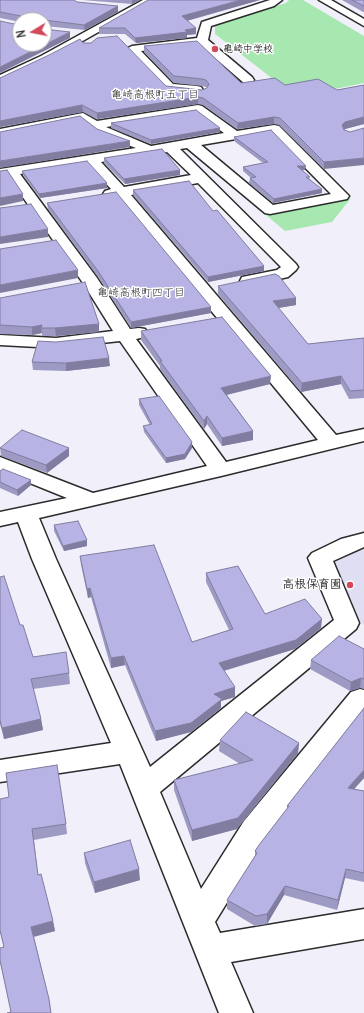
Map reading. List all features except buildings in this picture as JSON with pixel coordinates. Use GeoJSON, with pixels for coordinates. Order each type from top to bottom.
{"type":"FeatureCollection","features":[{"type":"Feature","properties":{"kind":"street"},"geometry":{"type":"LineString","coordinates":[[0,80],[86,36],[150,0]]}},
{"type":"Feature","properties":{"kind":"street"},"geometry":{"type":"LineString","coordinates":[[202,41],[206,24],[270,4],[277,0]]}},
{"type":"Feature","properties":{"kind":"street"},"geometry":{"type":"LineString","coordinates":[[324,0],[363,21]]}},
{"type":"Feature","properties":{"kind":"street"},"geometry":{"type":"LineString","coordinates":[[338,7],[351,6]]}},
{"type":"Feature","properties":{"kind":"street"},"geometry":{"type":"LineString","coordinates":[[119,7],[133,9]]}},
{"type":"Feature","properties":{"kind":"street"},"geometry":{"type":"LineString","coordinates":[[65,33],[86,36]]}},
{"type":"Feature","properties":{"kind":"street"},"geometry":{"type":"LineString","coordinates":[[79,52],[94,39],[101,39]]}},
{"type":"Feature","properties":{"kind":"street"},"geometry":{"type":"LineString","coordinates":[[202,91],[170,88],[129,45],[202,41],[248,80]]}},
{"type":"Feature","properties":{"kind":"street"},"geometry":{"type":"LineString","coordinates":[[8,64],[22,70]]}},
{"type":"Feature","properties":{"kind":"street"},"geometry":{"type":"LineString","coordinates":[[93,124],[198,109],[235,135]]}},
{"type":"Feature","properties":{"kind":"street"},"geometry":{"type":"LineString","coordinates":[[0,133],[83,117],[102,130],[136,142],[149,150]]}},
{"type":"Feature","properties":{"kind":"street"},"geometry":{"type":"LineString","coordinates":[[6,172],[170,147],[190,143],[235,135],[274,129],[342,196],[270,210],[190,143]]}},
{"type":"Feature","properties":{"kind":"street"},"geometry":{"type":"LineString","coordinates":[[170,147],[290,267],[282,274],[218,287]]}},
{"type":"Feature","properties":{"kind":"street"},"geometry":{"type":"LineString","coordinates":[[91,159],[121,192],[218,287],[218,318],[332,443]]}},
{"type":"Feature","properties":{"kind":"street"},"geometry":{"type":"LineString","coordinates":[[6,172],[36,205],[54,242],[84,284],[125,336],[221,470]]}},
{"type":"Feature","properties":{"kind":"street"},"geometry":{"type":"LineString","coordinates":[[98,196],[200,178]]}},
{"type":"Feature","properties":{"kind":"street"},"geometry":{"type":"LineString","coordinates":[[0,340],[56,343],[125,336],[156,330]]}},
{"type":"Feature","properties":{"kind":"street"},"geometry":{"type":"LineString","coordinates":[[0,519],[221,470],[364,435]]}},
{"type":"Feature","properties":{"kind":"street"},"geometry":{"type":"LineString","coordinates":[[0,463],[91,500]]}},
{"type":"Feature","properties":{"kind":"street"},"geometry":{"type":"LineString","coordinates":[[26,514],[47,567],[129,751],[236,1013]]}},
{"type":"Feature","properties":{"kind":"street"},"geometry":{"type":"LineString","coordinates":[[144,788],[347,623],[320,558],[349,544],[364,540]]}},
{"type":"Feature","properties":{"kind":"street"},"geometry":{"type":"LineString","coordinates":[[199,920],[255,830],[360,699]]}},
{"type":"Feature","properties":{"kind":"street"},"geometry":{"type":"LineString","coordinates":[[0,771],[129,751]]}},
{"type":"Feature","properties":{"kind":"street"},"geometry":{"type":"LineString","coordinates":[[211,950],[364,924]]}},
{"type":"Feature","properties":{"kind":"shaded area","name":"高根保育園"},"geometry":{"type":"Polygon","coordinates":[[[364,550],[364,625],[346,610],[327,561],[338,553],[364,550]]]}},
{"type":"Feature","properties":{"kind":"green space"},"geometry":{"type":"Polygon","coordinates":[[[289,0],[303,0],[364,36],[364,83],[296,97],[215,34],[215,25],[286,3],[289,0]]]}},
{"type":"Feature","properties":{"kind":"green space"},"geometry":{"type":"Polygon","coordinates":[[[351,198],[332,222],[285,231],[266,215],[351,198]]]}},
{"type":"Feature","properties":{"kind":"place","name":"亀崎中学校"},"geometry":{"type":"Point","coordinates":[215,49]}},
{"type":"Feature","properties":{"kind":"place","name":"高根保育園"},"geometry":{"type":"Point","coordinates":[350,585]}},
{"type":"Feature","properties":{"kind":"district","name":"亀崎高根町五丁目"},"geometry":{"type":"Point","coordinates":[155,95]}},
{"type":"Feature","properties":{"kind":"district","name":"亀崎高根町四丁目"},"geometry":{"type":"Point","coordinates":[141,293]}}]}
